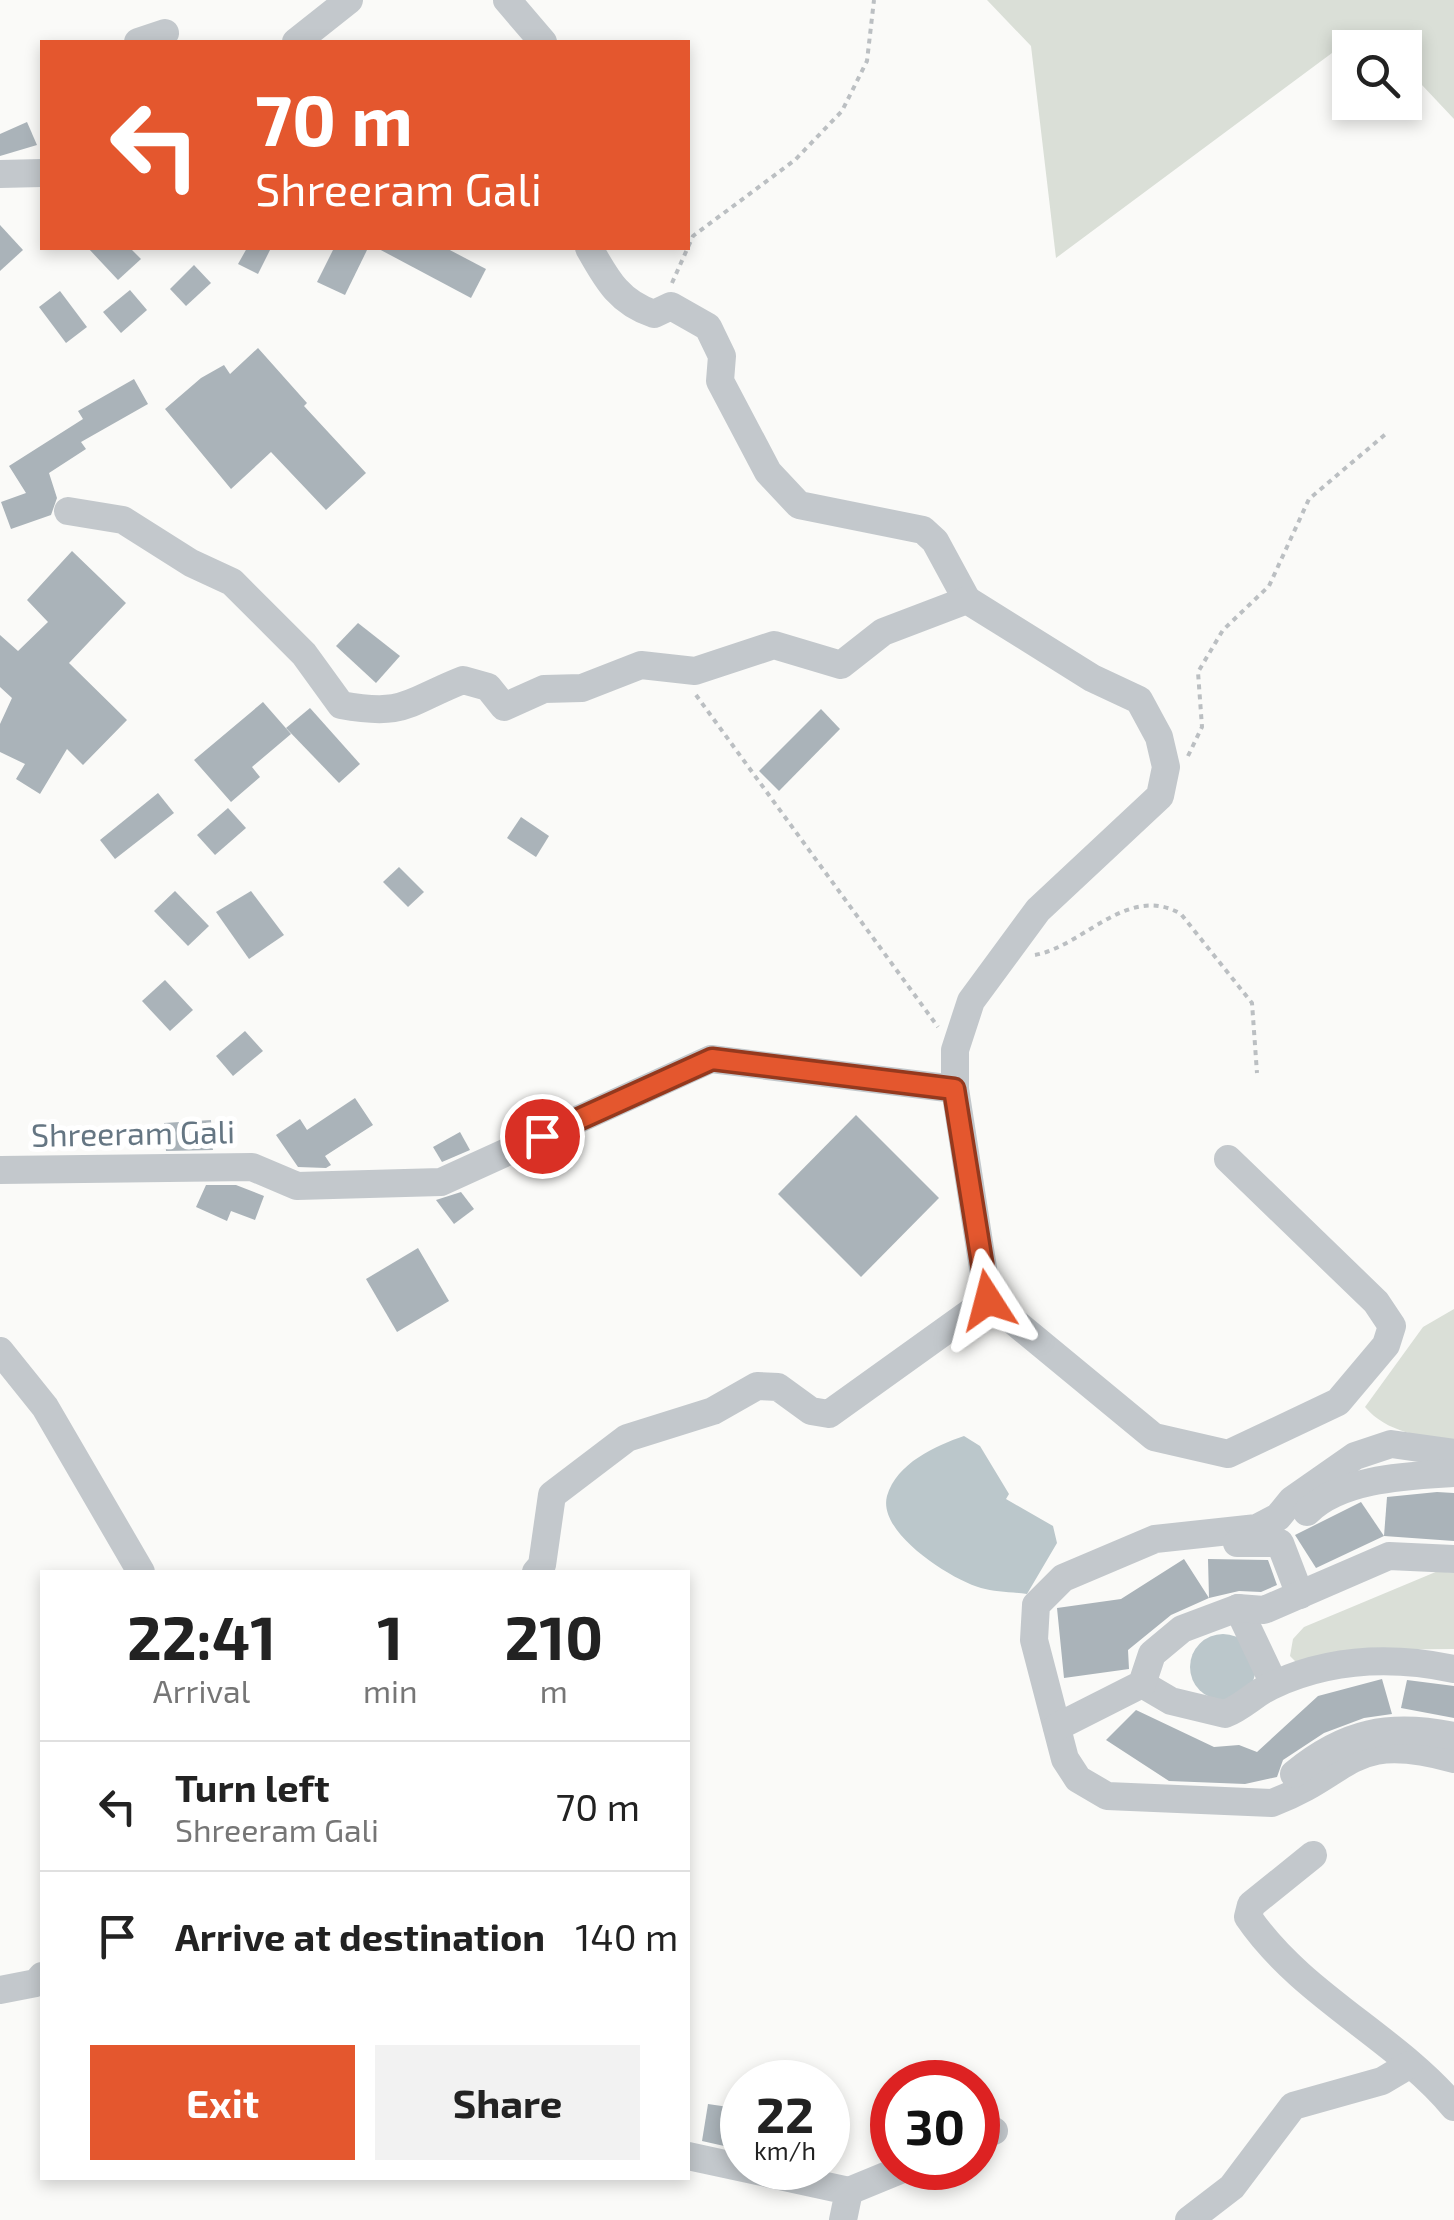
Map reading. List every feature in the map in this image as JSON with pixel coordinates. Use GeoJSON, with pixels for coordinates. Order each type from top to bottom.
{"type":"FeatureCollection","features":[{"type":"Feature","properties":{"kind":"street"},"geometry":{"type":"LineString","coordinates":[[298,40],[348,0]]}},
{"type":"Feature","properties":{"kind":"street"},"geometry":{"type":"LineString","coordinates":[[507,0],[541,40]]}},
{"type":"Feature","properties":{"kind":"street"},"geometry":{"type":"LineString","coordinates":[[0,174],[40,173]]}},
{"type":"Feature","properties":{"kind":"street"},"geometry":{"type":"LineString","coordinates":[[590,250],[614,292],[654,314],[670,306],[708,327],[722,356],[720,381],[768,472],[799,505],[924,530],[967,600],[1092,678],[1139,700],[1159,737],[1166,768],[1160,796],[1038,910],[970,1002],[955,1050],[954,1089],[988,1300],[1154,1438],[1228,1454],[1338,1402],[1386,1345],[1392,1326],[1376,1302],[1228,1160]]}},
{"type":"Feature","properties":{"kind":"street"},"geometry":{"type":"LineString","coordinates":[[68,511],[123,520],[191,563],[232,582],[304,654],[341,706],[375,711],[405,709],[464,680],[488,688],[504,707],[544,689],[582,688],[641,665],[694,671],[774,644],[842,666],[883,632],[967,600]]}},
{"type":"Feature","properties":{"kind":"street","name":"Shreeram Gali"},"geometry":{"type":"LineString","coordinates":[[0,1170],[252,1167],[297,1186],[440,1182],[712,1059],[954,1089]]}},
{"type":"Feature","properties":{"kind":"street"},"geometry":{"type":"LineString","coordinates":[[538,1570],[542,1565],[552,1495],[627,1438],[714,1410],[757,1386],[778,1386],[811,1412],[829,1414],[988,1300]]}},
{"type":"Feature","properties":{"kind":"street"},"geometry":{"type":"LineString","coordinates":[[0,1351],[45,1407],[140,1570]]}},
{"type":"Feature","properties":{"kind":"street"},"geometry":{"type":"LineString","coordinates":[[1454,1453],[1391,1444],[1341,1465],[1292,1500],[1278,1518],[1257,1528],[1155,1539],[1063,1578],[1036,1604],[1034,1640],[1065,1759],[1078,1779],[1107,1796],[1272,1803],[1292,1796],[1356,1753],[1420,1750],[1454,1759]]}},
{"type":"Feature","properties":{"kind":"street"},"geometry":{"type":"LineString","coordinates":[[1280,1544],[1323,1496],[1376,1482],[1454,1473]]}},
{"type":"Feature","properties":{"kind":"street"},"geometry":{"type":"LineString","coordinates":[[1057,1602],[1171,1551],[1236,1542],[1280,1544]]}},
{"type":"Feature","properties":{"kind":"street"},"geometry":{"type":"LineString","coordinates":[[1280,1544],[1300,1595]]}},
{"type":"Feature","properties":{"kind":"street"},"geometry":{"type":"LineString","coordinates":[[1056,1727],[1142,1684],[1152,1654],[1182,1629],[1238,1608],[1264,1610],[1388,1556],[1454,1559]]}},
{"type":"Feature","properties":{"kind":"street"},"geometry":{"type":"LineString","coordinates":[[1238,1608],[1274,1684]]}},
{"type":"Feature","properties":{"kind":"street"},"geometry":{"type":"LineString","coordinates":[[1142,1684],[1171,1701],[1225,1714],[1274,1684],[1362,1660],[1404,1658],[1454,1668]]}},
{"type":"Feature","properties":{"kind":"street"},"geometry":{"type":"LineString","coordinates":[[1294,1774],[1324,1749],[1374,1733],[1403,1727],[1454,1736]]}},
{"type":"Feature","properties":{"kind":"street"},"geometry":{"type":"LineString","coordinates":[[1313,1855],[1250,1904],[1248,1917],[1325,1998],[1434,2083],[1454,2107]]}},
{"type":"Feature","properties":{"kind":"street"},"geometry":{"type":"LineString","coordinates":[[0,1990],[40,1987]]}},
{"type":"Feature","properties":{"kind":"street"},"geometry":{"type":"LineString","coordinates":[[1189,2220],[1232,2188],[1293,2106],[1382,2081],[1409,2065]]}},
{"type":"Feature","properties":{"kind":"street"},"geometry":{"type":"LineString","coordinates":[[690,2156],[849,2191],[870,2182]]}},
{"type":"Feature","properties":{"kind":"street"},"geometry":{"type":"LineString","coordinates":[[843,2220],[849,2191]]}},
{"type":"Feature","properties":{"kind":"path"},"geometry":{"type":"LineString","coordinates":[[690,242],[692,236],[795,160],[842,110],[867,61],[874,0]]}},
{"type":"Feature","properties":{"kind":"path"},"geometry":{"type":"LineString","coordinates":[[654,314],[688,250]]}},
{"type":"Feature","properties":{"kind":"path"},"geometry":{"type":"LineString","coordinates":[[1166,768],[1189,755],[1202,727],[1198,672],[1230,621],[1269,586],[1309,499],[1388,432]]}},
{"type":"Feature","properties":{"kind":"path"},"geometry":{"type":"LineString","coordinates":[[679,671],[955,1050]]}},
{"type":"Feature","properties":{"kind":"path"},"geometry":{"type":"LineString","coordinates":[[1000,961],[1055,952],[1105,917],[1136,908],[1168,906],[1182,914],[1252,1003],[1257,1073]]}},
{"type":"Feature","properties":{"kind":"shaded area"},"geometry":{"type":"Polygon","coordinates":[[[987,0],[1454,0],[1454,119],[1422,85],[1422,30],[1332,30],[1332,53],[1056,258],[1031,46],[987,0]]]}},
{"type":"Feature","properties":{"kind":"shaded area"},"geometry":{"type":"Polygon","coordinates":[[[1454,1309],[1454,1441],[1405,1432],[1384,1423],[1365,1407],[1423,1327],[1454,1309]]]}},
{"type":"Feature","properties":{"kind":"shaded area"},"geometry":{"type":"Polygon","coordinates":[[[964,1436],[980,1446],[1009,1494],[1006,1499],[1053,1526],[1057,1543],[1027,1594],[981,1588],[936,1565],[905,1539],[887,1510],[892,1484],[908,1465],[964,1436]]]}},
{"type":"Feature","properties":{"kind":"shaded area"},"geometry":{"type":"Polygon","coordinates":[[[1438,1571],[1454,1573],[1454,1649],[1357,1650],[1300,1666],[1290,1656],[1293,1639],[1304,1627],[1438,1571]]]}},
{"type":"Feature","properties":{"kind":"shaded area"},"geometry":{"type":"Polygon","coordinates":[[[1223,1634],[1247,1643],[1256,1667],[1247,1691],[1223,1700],[1199,1691],[1190,1667],[1199,1643],[1223,1634]]]}},
{"type":"Feature","properties":{"kind":"building"},"geometry":{"type":"Polygon","coordinates":[[[27,122],[37,145],[0,156],[0,134],[27,122]]]}},
{"type":"Feature","properties":{"kind":"building"},"geometry":{"type":"Polygon","coordinates":[[[0,225],[23,250],[0,271],[0,225]]]}},
{"type":"Feature","properties":{"kind":"building"},"geometry":{"type":"Polygon","coordinates":[[[90,250],[132,250],[141,259],[118,280],[90,250]]]}},
{"type":"Feature","properties":{"kind":"building"},"geometry":{"type":"Polygon","coordinates":[[[246,250],[270,250],[258,274],[238,264],[246,250]]]}},
{"type":"Feature","properties":{"kind":"building"},"geometry":{"type":"Polygon","coordinates":[[[333,250],[367,250],[345,295],[317,282],[333,250]]]}},
{"type":"Feature","properties":{"kind":"building"},"geometry":{"type":"Polygon","coordinates":[[[381,250],[450,250],[486,269],[471,298],[381,250]]]}},
{"type":"Feature","properties":{"kind":"building"},"geometry":{"type":"Polygon","coordinates":[[[194,265],[211,283],[186,306],[170,289],[194,265]]]}},
{"type":"Feature","properties":{"kind":"building"},"geometry":{"type":"Polygon","coordinates":[[[130,290],[147,310],[121,333],[103,312],[130,290]]]}},
{"type":"Feature","properties":{"kind":"building"},"geometry":{"type":"Polygon","coordinates":[[[60,291],[87,327],[66,343],[39,307],[60,291]]]}},
{"type":"Feature","properties":{"kind":"building"},"geometry":{"type":"Polygon","coordinates":[[[258,348],[307,403],[304,406],[366,473],[326,510],[271,452],[231,489],[165,409],[201,378],[224,365],[230,374],[258,348]]]}},
{"type":"Feature","properties":{"kind":"building"},"geometry":{"type":"Polygon","coordinates":[[[134,379],[148,404],[81,442],[86,449],[49,473],[57,498],[51,515],[11,529],[1,502],[26,493],[9,466],[83,419],[78,411],[134,379]]]}},
{"type":"Feature","properties":{"kind":"building"},"geometry":{"type":"Polygon","coordinates":[[[72,551],[126,603],[69,663],[127,720],[83,765],[67,749],[40,794],[16,779],[25,764],[0,752],[0,724],[12,698],[0,687],[0,635],[18,651],[48,622],[27,600],[72,551]]]}},
{"type":"Feature","properties":{"kind":"building"},"geometry":{"type":"Polygon","coordinates":[[[358,623],[400,656],[376,683],[336,646],[358,623]]]}},
{"type":"Feature","properties":{"kind":"building"},"geometry":{"type":"Polygon","coordinates":[[[263,702],[291,734],[252,767],[260,777],[231,802],[194,760],[263,702]]]}},
{"type":"Feature","properties":{"kind":"building"},"geometry":{"type":"Polygon","coordinates":[[[310,708],[360,764],[339,783],[286,728],[310,708]]]}},
{"type":"Feature","properties":{"kind":"building"},"geometry":{"type":"Polygon","coordinates":[[[821,709],[840,729],[779,791],[759,771],[821,709]]]}},
{"type":"Feature","properties":{"kind":"building"},"geometry":{"type":"Polygon","coordinates":[[[158,793],[174,813],[115,859],[100,840],[158,793]]]}},
{"type":"Feature","properties":{"kind":"building"},"geometry":{"type":"Polygon","coordinates":[[[228,808],[246,828],[215,855],[197,835],[228,808]]]}},
{"type":"Feature","properties":{"kind":"building"},"geometry":{"type":"Polygon","coordinates":[[[521,817],[549,836],[536,857],[507,838],[521,817]]]}},
{"type":"Feature","properties":{"kind":"building"},"geometry":{"type":"Polygon","coordinates":[[[399,867],[424,892],[408,907],[383,882],[399,867]]]}},
{"type":"Feature","properties":{"kind":"building"},"geometry":{"type":"Polygon","coordinates":[[[175,891],[209,926],[188,946],[154,911],[175,891]]]}},
{"type":"Feature","properties":{"kind":"building"},"geometry":{"type":"Polygon","coordinates":[[[251,891],[284,935],[249,959],[216,912],[251,891]]]}},
{"type":"Feature","properties":{"kind":"building"},"geometry":{"type":"Polygon","coordinates":[[[165,980],[193,1010],[170,1031],[142,1001],[165,980]]]}},
{"type":"Feature","properties":{"kind":"building"},"geometry":{"type":"Polygon","coordinates":[[[245,1031],[263,1051],[233,1076],[216,1056],[245,1031]]]}},
{"type":"Feature","properties":{"kind":"building"},"geometry":{"type":"Polygon","coordinates":[[[355,1098],[373,1125],[325,1156],[331,1165],[326,1168],[298,1167],[276,1135],[300,1119],[307,1130],[355,1098]]]}},
{"type":"Feature","properties":{"kind":"building"},"geometry":{"type":"Polygon","coordinates":[[[856,1115],[939,1198],[861,1277],[778,1194],[856,1115]]]}},
{"type":"Feature","properties":{"kind":"building"},"geometry":{"type":"Polygon","coordinates":[[[211,1120],[213,1150],[166,1151],[164,1123],[211,1120]]]}},
{"type":"Feature","properties":{"kind":"building"},"geometry":{"type":"Polygon","coordinates":[[[460,1132],[470,1150],[442,1162],[433,1147],[460,1132]]]}},
{"type":"Feature","properties":{"kind":"building"},"geometry":{"type":"Polygon","coordinates":[[[206,1185],[236,1185],[264,1196],[255,1220],[231,1211],[227,1221],[196,1207],[206,1185]]]}},
{"type":"Feature","properties":{"kind":"building"},"geometry":{"type":"Polygon","coordinates":[[[461,1192],[474,1209],[454,1224],[436,1200],[461,1192]]]}},
{"type":"Feature","properties":{"kind":"building"},"geometry":{"type":"Polygon","coordinates":[[[418,1248],[449,1301],[397,1332],[366,1279],[418,1248]]]}},
{"type":"Feature","properties":{"kind":"building"},"geometry":{"type":"Polygon","coordinates":[[[1454,1493],[1454,1541],[1384,1536],[1387,1497],[1454,1493]]]}},
{"type":"Feature","properties":{"kind":"building"},"geometry":{"type":"Polygon","coordinates":[[[1361,1502],[1384,1536],[1316,1568],[1295,1535],[1361,1502]]]}},
{"type":"Feature","properties":{"kind":"building"},"geometry":{"type":"Polygon","coordinates":[[[1184,1559],[1209,1598],[1171,1615],[1128,1650],[1129,1669],[1064,1678],[1057,1608],[1121,1599],[1184,1559]]]}},
{"type":"Feature","properties":{"kind":"building"},"geometry":{"type":"Polygon","coordinates":[[[1208,1559],[1268,1560],[1277,1585],[1261,1592],[1239,1591],[1209,1598],[1208,1559]]]}},
{"type":"Feature","properties":{"kind":"building"},"geometry":{"type":"Polygon","coordinates":[[[1382,1679],[1392,1714],[1364,1718],[1324,1733],[1283,1760],[1277,1777],[1245,1784],[1169,1781],[1106,1740],[1136,1710],[1214,1747],[1239,1745],[1257,1752],[1318,1696],[1382,1679]]]}},
{"type":"Feature","properties":{"kind":"building"},"geometry":{"type":"Polygon","coordinates":[[[1407,1680],[1454,1686],[1454,1718],[1401,1708],[1407,1680]]]}},
{"type":"Feature","properties":{"kind":"building"},"geometry":{"type":"Polygon","coordinates":[[[708,2104],[720,2106],[720,2145],[702,2141],[708,2104]]]}},
{"type":"Feature","properties":{"kind":"route"},"geometry":{"type":"LineString","coordinates":[[542,1136],[712,1059],[954,1089],[988,1300]]}}]}
